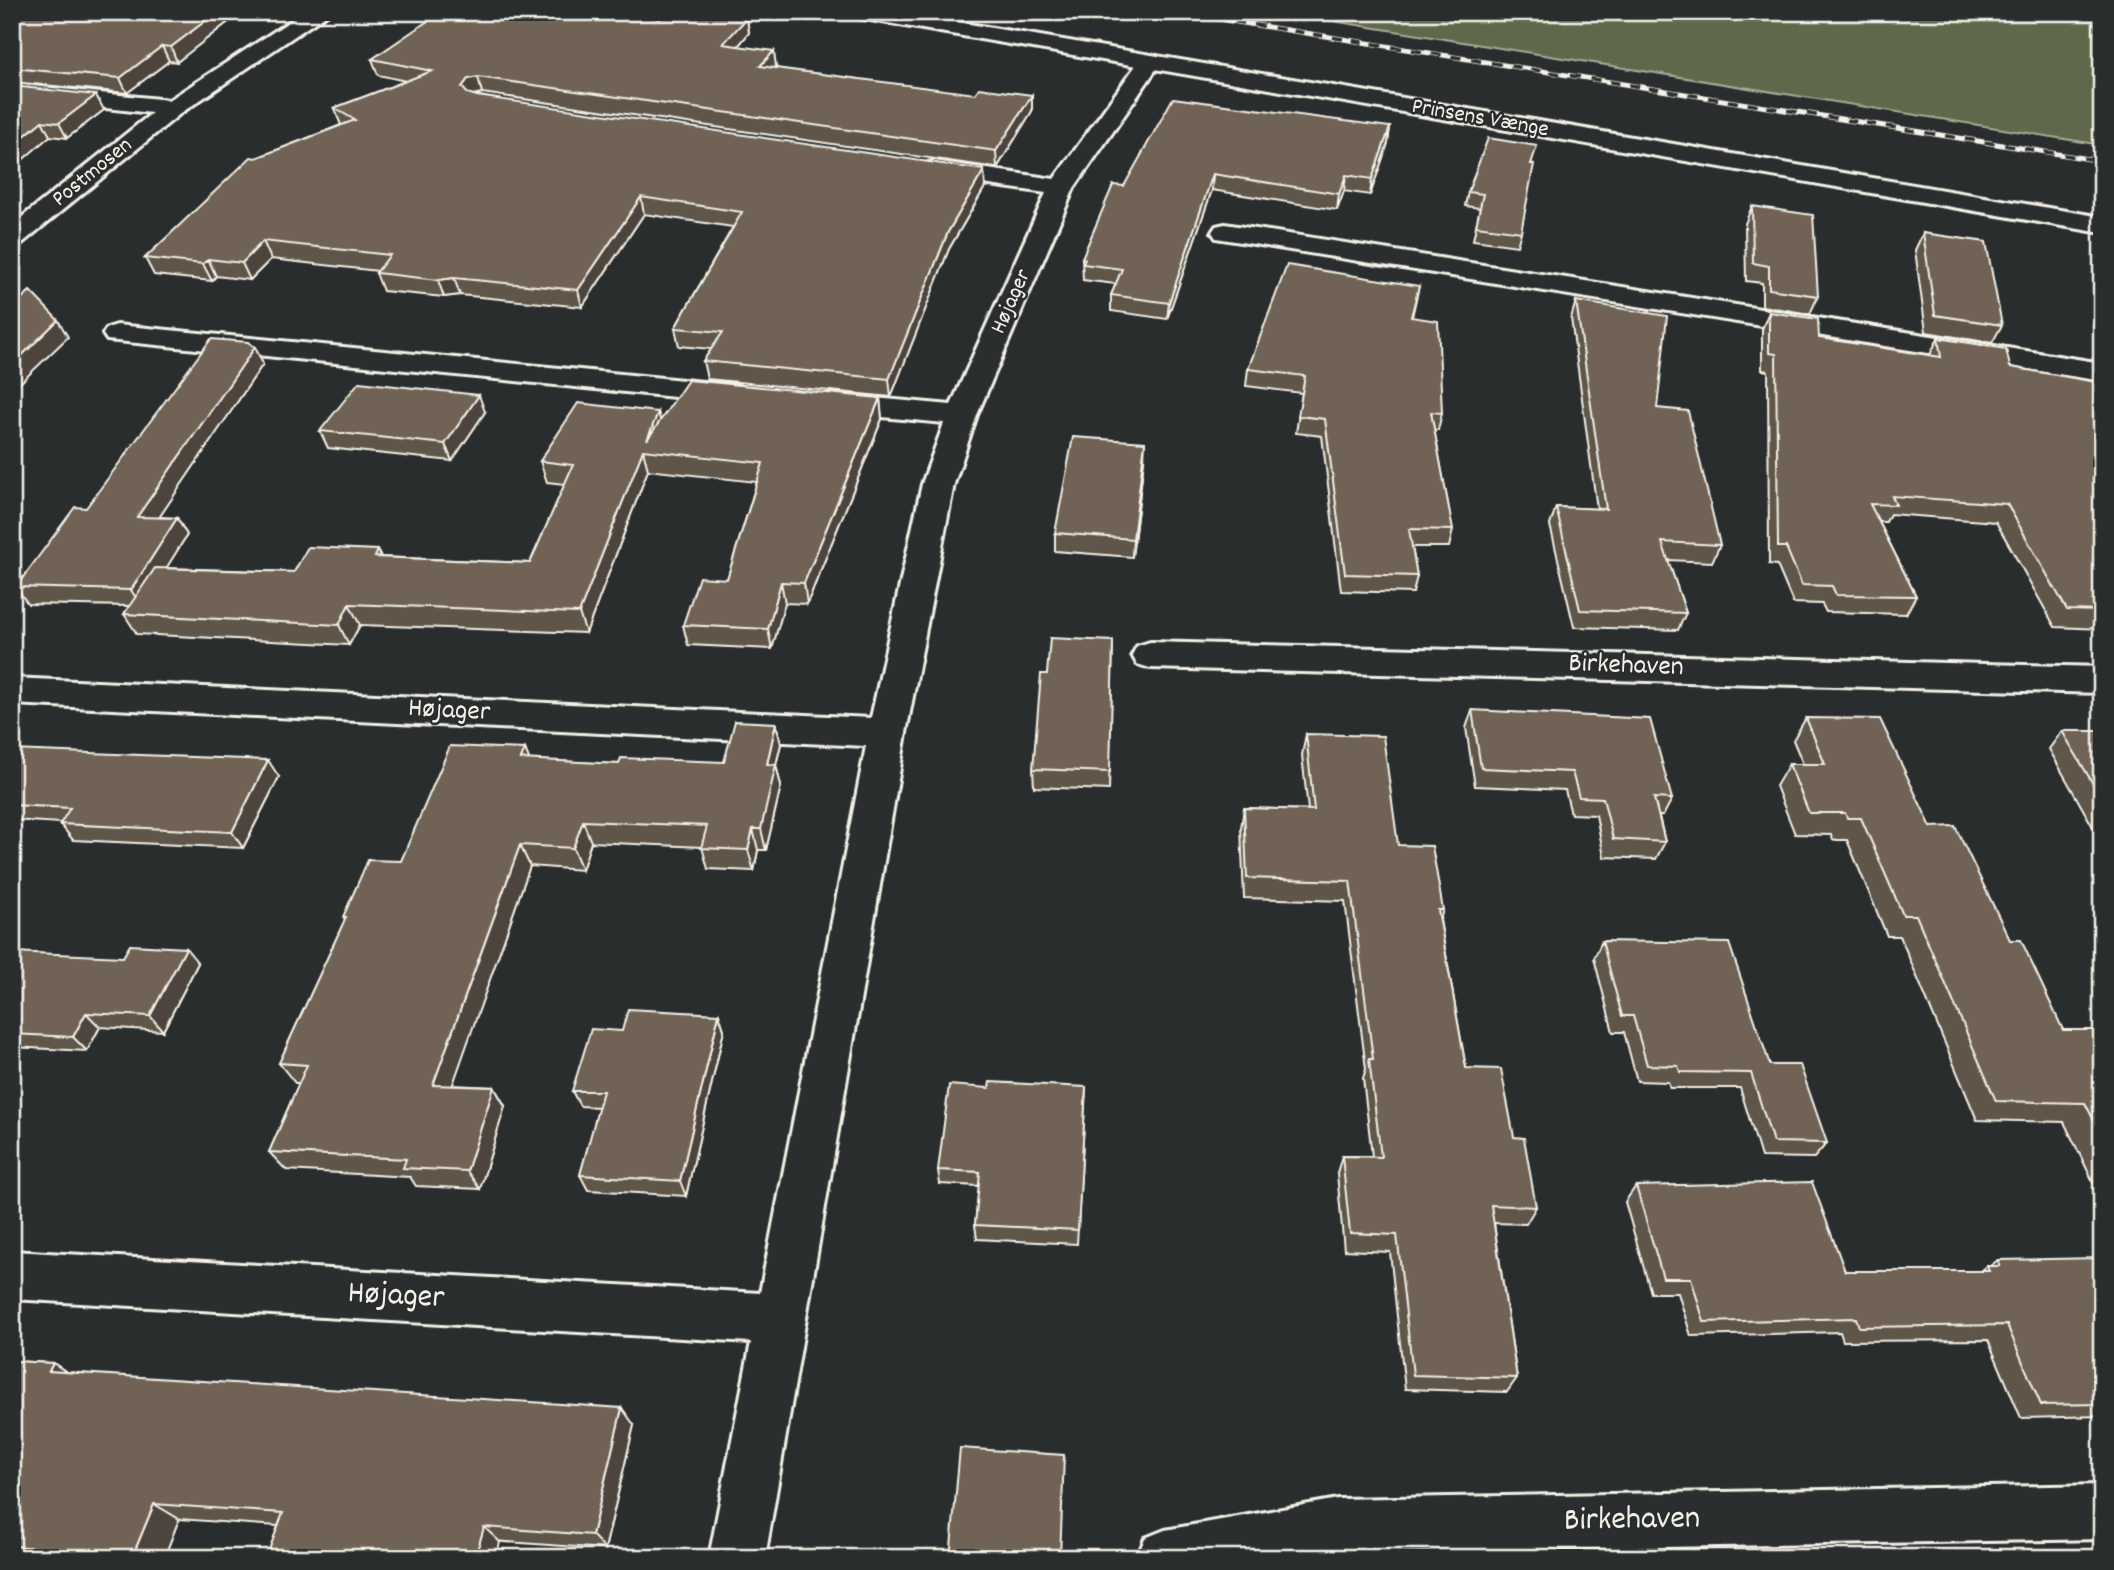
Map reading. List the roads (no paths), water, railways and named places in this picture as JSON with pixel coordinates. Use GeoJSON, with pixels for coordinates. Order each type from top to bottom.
{"type":"FeatureCollection","features":[{"type":"Feature","properties":{"kind":"street","name":"Postmosen"},"geometry":{"type":"LineString","coordinates":[[12,238],[173,107],[319,12]]}},
{"type":"Feature","properties":{"kind":"street","name":"Prinsens Vænge"},"geometry":{"type":"LineString","coordinates":[[859,12],[2102,225]]}},
{"type":"Feature","properties":{"kind":"street","name":"Højager"},"geometry":{"type":"LineString","coordinates":[[737,1558],[887,733],[938,484],[962,415],[1061,188],[1150,62]]}},
{"type":"Feature","properties":{"kind":"street","name":"Postmosen"},"geometry":{"type":"LineString","coordinates":[[12,90],[173,107]]}},
{"type":"Feature","properties":{"kind":"street"},"geometry":{"type":"LineString","coordinates":[[909,166],[1061,188]]}},
{"type":"Feature","properties":{"kind":"street"},"geometry":{"type":"LineString","coordinates":[[1225,232],[2102,372]]}},
{"type":"Feature","properties":{"kind":"street"},"geometry":{"type":"LineString","coordinates":[[117,334],[758,396]]}},
{"type":"Feature","properties":{"kind":"street"},"geometry":{"type":"LineString","coordinates":[[799,400],[962,415]]}},
{"type":"Feature","properties":{"kind":"street","name":"Birkehaven"},"geometry":{"type":"LineString","coordinates":[[1150,655],[2102,680]]}},
{"type":"Feature","properties":{"kind":"street","name":"Højager"},"geometry":{"type":"LineString","coordinates":[[12,691],[887,733]]}},
{"type":"Feature","properties":{"kind":"street","name":"Højager"},"geometry":{"type":"LineString","coordinates":[[12,1275],[779,1318]]}},
{"type":"Feature","properties":{"kind":"street","name":"Birkehaven"},"geometry":{"type":"LineString","coordinates":[[1165,1558],[1338,1526],[2102,1512]]}},
{"type":"Feature","properties":{"kind":"railway"},"geometry":{"type":"LineString","coordinates":[[1175,12],[2102,161]]}}]}
